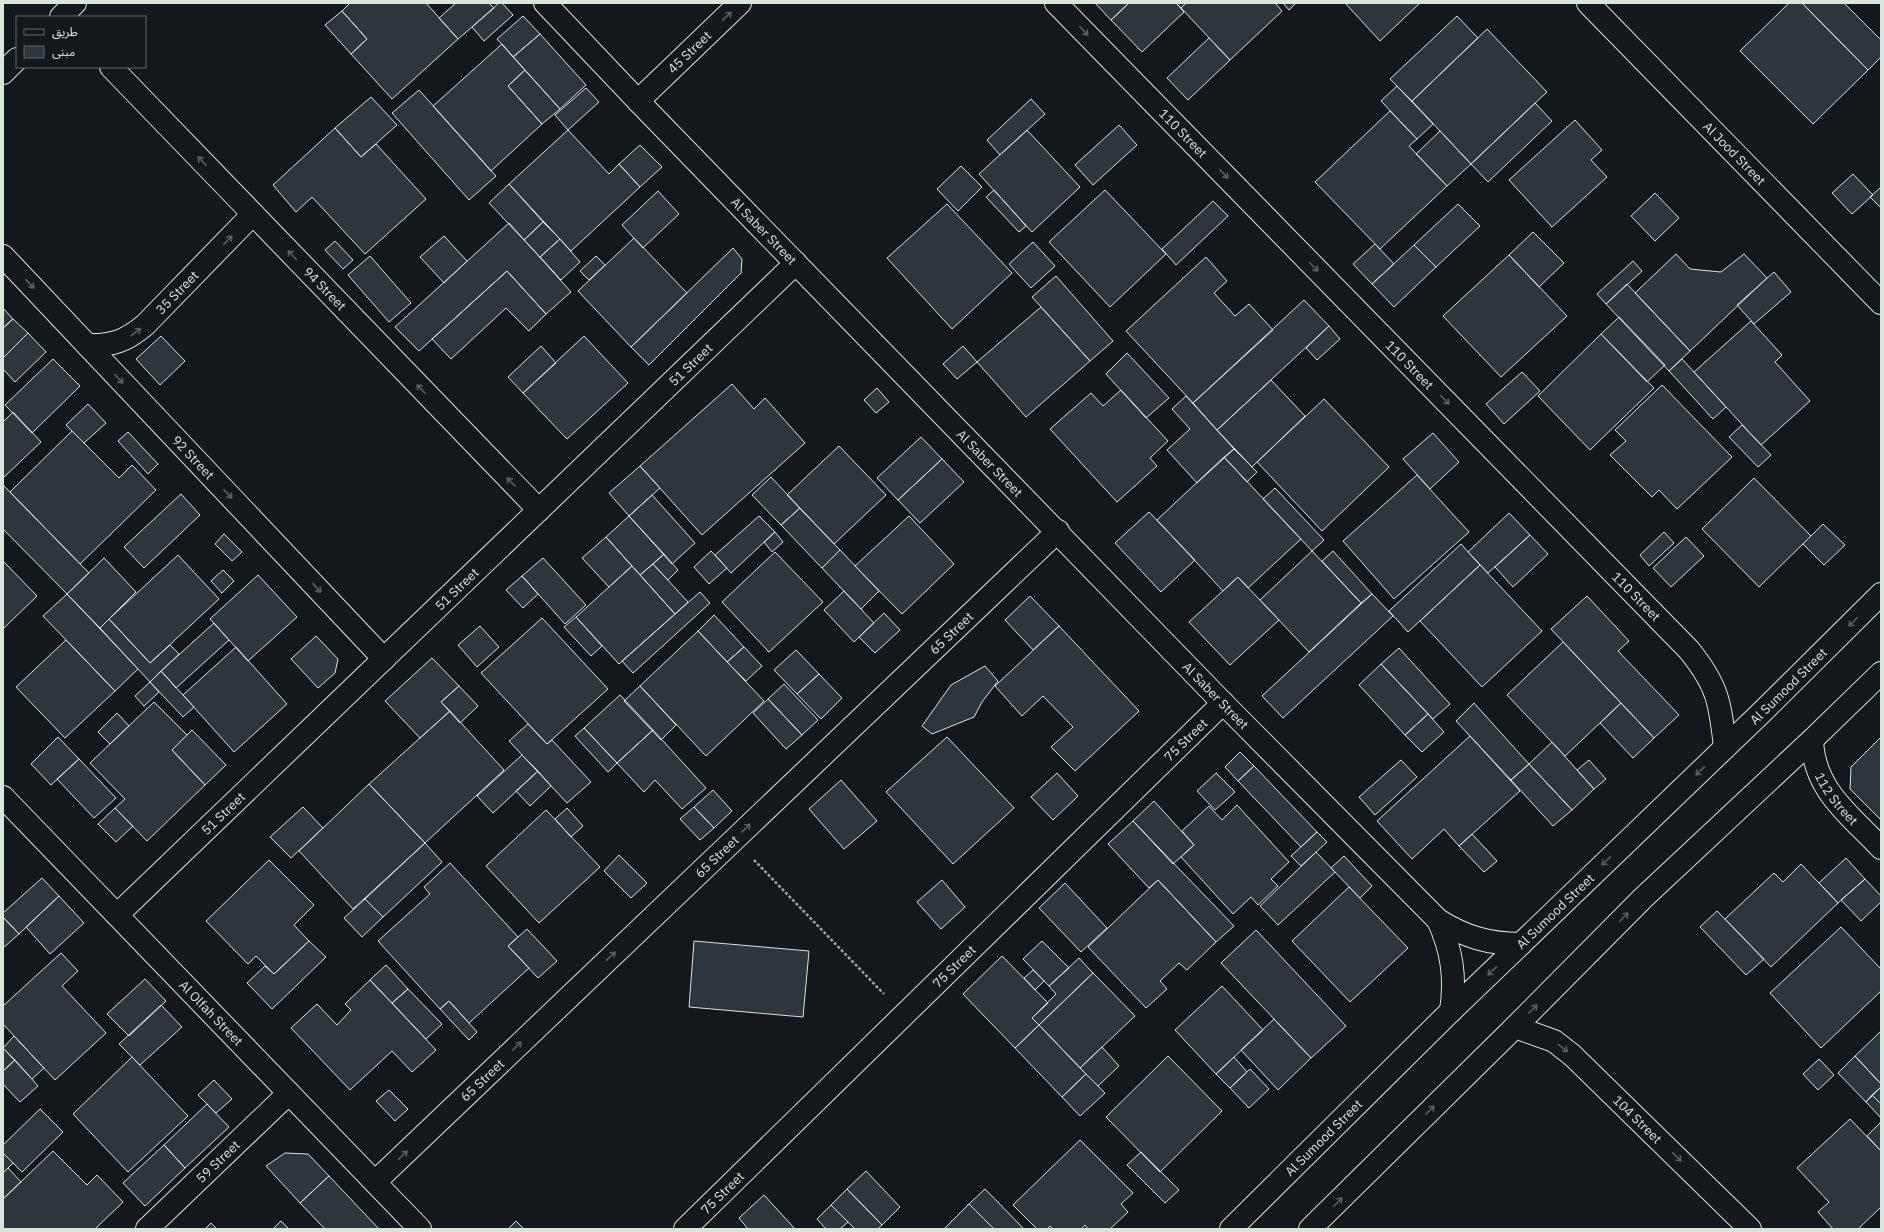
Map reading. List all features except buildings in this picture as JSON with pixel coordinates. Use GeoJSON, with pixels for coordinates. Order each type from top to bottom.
{"type":"FeatureCollection","features":[{"type":"Feature","properties":{"kind":"street","name":"Al Saber Street"},"geometry":{"type":"LineString","coordinates":[[545,3],[638,101],[1058,531],[1223,703],[1438,920],[1468,937],[1486,942],[1521,944]]}},
{"type":"Feature","properties":{"kind":"street","name":"45 Street"},"geometry":{"type":"LineString","coordinates":[[638,101],[740,3]]}},
{"type":"Feature","properties":{"kind":"street","name":"110 Street"},"geometry":{"type":"LineString","coordinates":[[1056,3],[1689,650],[1704,668],[1713,684],[1720,708],[1725,747]]}},
{"type":"Feature","properties":{"kind":"street","name":"Al Jood Street"},"geometry":{"type":"LineString","coordinates":[[1588,3],[1881,303]]}},
{"type":"Feature","properties":{"kind":"street"},"geometry":{"type":"LineString","coordinates":[[3,73],[16,60]]}},
{"type":"Feature","properties":{"kind":"street","name":"94 Street"},"geometry":{"type":"LineString","coordinates":[[112,68],[539,510]]}},
{"type":"Feature","properties":{"kind":"street","name":"35 Street"},"geometry":{"type":"LineString","coordinates":[[87,345],[104,346],[119,342],[132,336],[150,320],[253,214]]}},
{"type":"Feature","properties":{"kind":"street","name":"92 Street"},"geometry":{"type":"LineString","coordinates":[[3,256],[384,659]]}},
{"type":"Feature","properties":{"kind":"street","name":"51 Street"},"geometry":{"type":"LineString","coordinates":[[117,916],[796,263]]}},
{"type":"Feature","properties":{"kind":"street","name":"65 Street"},"geometry":{"type":"LineString","coordinates":[[375,1182],[1058,531]]}},
{"type":"Feature","properties":{"kind":"street","name":"Al Sumood Street"},"geometry":{"type":"LineString","coordinates":[[1231,1229],[1451,1011],[1725,747],[1881,594]]}},
{"type":"Feature","properties":{"kind":"street"},"geometry":{"type":"LineString","coordinates":[[1310,1229],[1515,1027],[1643,898],[1812,740],[1881,673]]}},
{"type":"Feature","properties":{"kind":"street","name":"75 Street"},"geometry":{"type":"LineString","coordinates":[[685,1229],[1223,703]]}},
{"type":"Feature","properties":{"kind":"street","name":"112 Street"},"geometry":{"type":"LineString","coordinates":[[1812,740],[1813,756],[1823,785],[1881,848]]}},
{"type":"Feature","properties":{"kind":"street","name":"Al Olfah Street"},"geometry":{"type":"LineString","coordinates":[[3,797],[420,1229]]}},
{"type":"Feature","properties":{"kind":"street","name":"Al Saber Street"},"geometry":{"type":"LineString","coordinates":[[1438,920],[1446,937],[1454,974],[1451,1011]]}},
{"type":"Feature","properties":{"kind":"street","name":"104 Street"},"geometry":{"type":"LineString","coordinates":[[1515,1027],[1554,1041],[1572,1055],[1750,1229]]}},
{"type":"Feature","properties":{"kind":"street","name":"59 Street"},"geometry":{"type":"LineString","coordinates":[[148,1229],[289,1093]]}},
{"type":"Feature","properties":{"kind":"path"},"geometry":{"type":"LineString","coordinates":[[734,839],[904,1014]]}}]}
